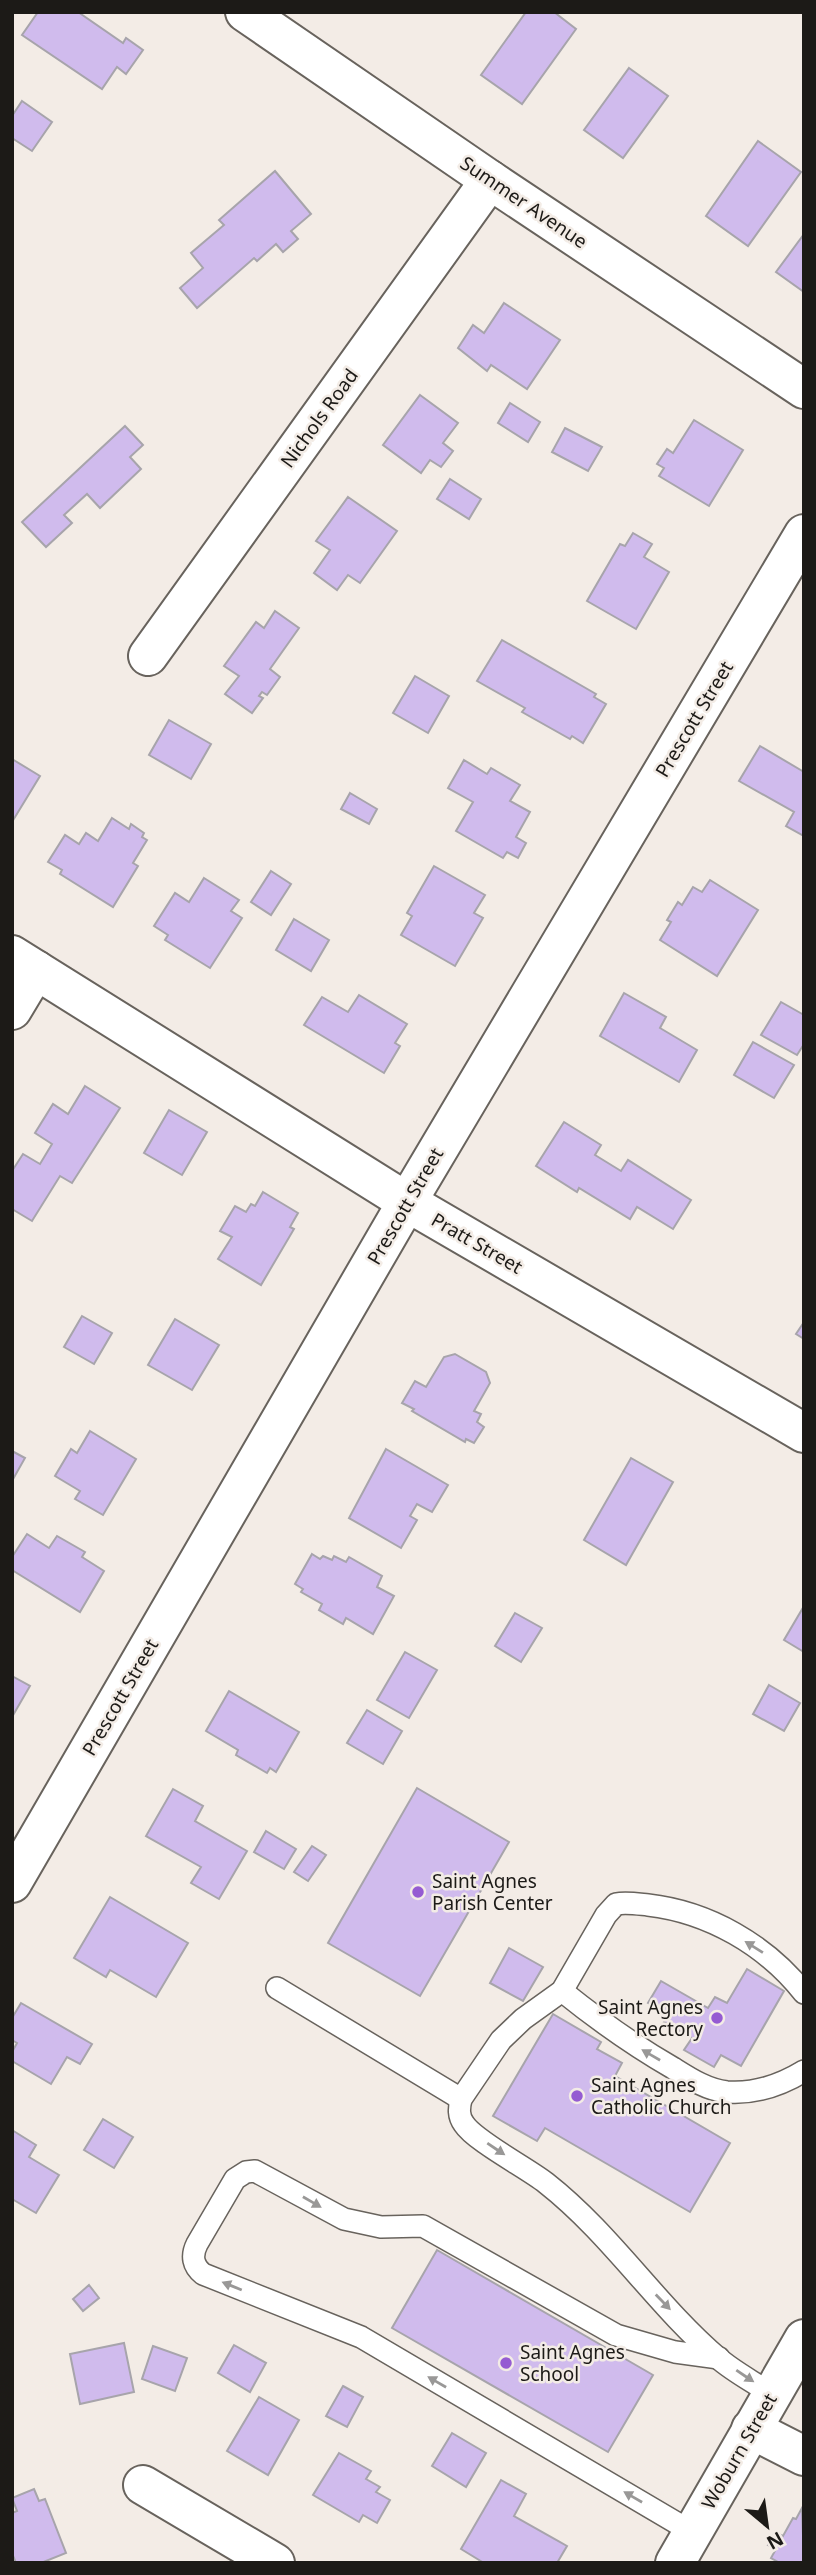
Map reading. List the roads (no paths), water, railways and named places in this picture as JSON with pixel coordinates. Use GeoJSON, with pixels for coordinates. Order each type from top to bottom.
{"type":"FeatureCollection","features":[{"type":"Feature","properties":{"kind":"street","name":"Summer Avenue"},"geometry":{"type":"LineString","coordinates":[[246,12],[490,180],[804,389]]}},
{"type":"Feature","properties":{"kind":"street","name":"Nichols Road"},"geometry":{"type":"LineString","coordinates":[[148,656],[490,180]]}},
{"type":"Feature","properties":{"kind":"street","name":"Prescott Street"},"geometry":{"type":"LineString","coordinates":[[12,1883],[407,1202],[804,534]]}},
{"type":"Feature","properties":{"kind":"street","name":"Pratt Street"},"geometry":{"type":"LineString","coordinates":[[24,963],[407,1202],[804,1433]]}},
{"type":"Feature","properties":{"kind":"street"},"geometry":{"type":"LineString","coordinates":[[12,1010],[24,963]]}},
{"type":"Feature","properties":{"kind":"street","name":"Woburn Street"},"geometry":{"type":"LineString","coordinates":[[684,2547],[804,2339]]}},
{"type":"Feature","properties":{"kind":"street"},"geometry":{"type":"LineString","coordinates":[[751,2430],[804,2456]]}},
{"type":"Feature","properties":{"kind":"street"},"geometry":{"type":"LineString","coordinates":[[143,2485],[275,2563]]}},
{"type":"Feature","properties":{"kind":"lane"},"geometry":{"type":"LineString","coordinates":[[771,2394],[719,2358],[567,2200],[467,2129],[460,2115],[461,2099],[501,2040],[523,2019],[562,1991],[606,1915],[616,1904],[678,1909],[715,1922],[768,1955],[804,1993]]}},
{"type":"Feature","properties":{"kind":"lane"},"geometry":{"type":"LineString","coordinates":[[276,1988],[461,2099]]}},
{"type":"Feature","properties":{"kind":"lane"},"geometry":{"type":"LineString","coordinates":[[562,1991],[631,2043],[707,2087],[724,2092],[747,2092],[776,2086],[804,2071]]}},
{"type":"Feature","properties":{"kind":"lane"},"geometry":{"type":"LineString","coordinates":[[684,2547],[361,2337],[207,2276],[197,2267],[193,2254],[235,2179],[246,2172],[255,2171],[327,2211],[353,2222],[381,2227],[423,2226],[616,2335],[675,2353],[719,2358]]}},
{"type":"Feature","properties":{"kind":"place","name":"Saint Agnes Parish Center"},"geometry":{"type":"Point","coordinates":[418,1892]}},
{"type":"Feature","properties":{"kind":"place","name":"Saint Agnes Rectory"},"geometry":{"type":"Point","coordinates":[717,2018]}},
{"type":"Feature","properties":{"kind":"place","name":"Saint Agnes Catholic Church"},"geometry":{"type":"Point","coordinates":[577,2096]}},
{"type":"Feature","properties":{"kind":"place","name":"Saint Agnes School"},"geometry":{"type":"Point","coordinates":[506,2363]}}]}
